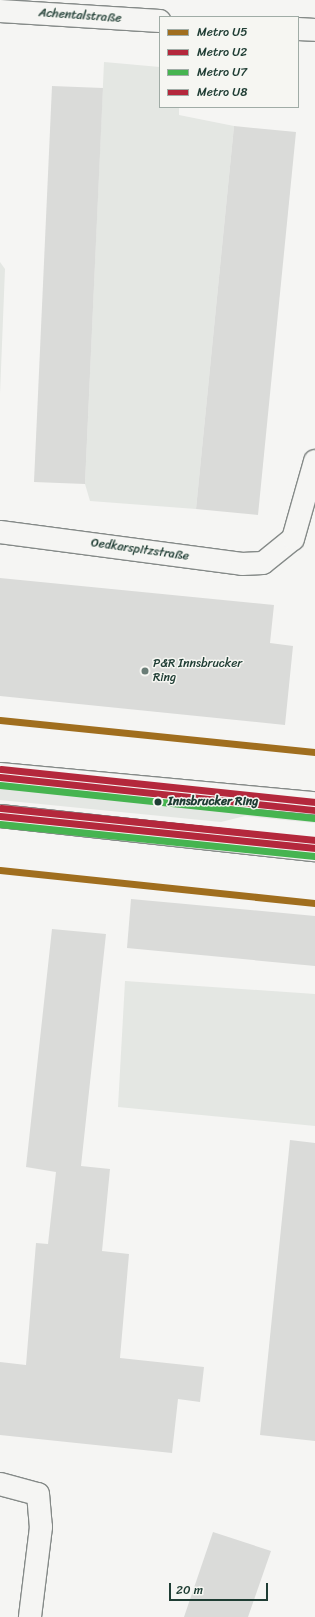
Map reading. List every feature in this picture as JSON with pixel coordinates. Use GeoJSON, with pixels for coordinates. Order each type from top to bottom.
{"type":"FeatureCollection","features":[{"type":"Feature","properties":{"kind":"street","name":"Achentalstraße"},"geometry":{"type":"LineString","coordinates":[[0,11],[159,21]]}},
{"type":"Feature","properties":{"kind":"street"},"geometry":{"type":"LineString","coordinates":[[299,29],[315,30]]}},
{"type":"Feature","properties":{"kind":"street","name":"Oedkarspitzstraße"},"geometry":{"type":"LineString","coordinates":[[0,532],[242,564],[263,563],[277,553],[293,538],[315,461]]}},
{"type":"Feature","properties":{"kind":"street"},"geometry":{"type":"LineString","coordinates":[[0,774],[315,803]]}},
{"type":"Feature","properties":{"kind":"street"},"geometry":{"type":"LineString","coordinates":[[0,816],[315,850]]}},
{"type":"Feature","properties":{"kind":"street"},"geometry":{"type":"LineString","coordinates":[[0,1484],[38,1494],[40,1527],[30,1617]]}},
{"type":"Feature","properties":{"kind":"shaded area"},"geometry":{"type":"Polygon","coordinates":[[[104,62],[159,67],[159,108],[179,108],[179,115],[234,126],[196,509],[90,501],[85,484],[104,62]]]}},
{"type":"Feature","properties":{"kind":"shaded area"},"geometry":{"type":"Polygon","coordinates":[[[0,262],[5,269],[0,394],[0,262]]]}},
{"type":"Feature","properties":{"kind":"shaded area"},"geometry":{"type":"Polygon","coordinates":[[[0,787],[315,818],[315,823],[245,816],[221,822],[0,800],[0,787]]]}},
{"type":"Feature","properties":{"kind":"shaded area"},"geometry":{"type":"Polygon","coordinates":[[[125,981],[315,994],[315,1126],[118,1107],[125,981]]]}},
{"type":"Feature","properties":{"kind":"building"},"geometry":{"type":"Polygon","coordinates":[[[52,86],[103,88],[85,484],[34,482],[52,86]]]}},
{"type":"Feature","properties":{"kind":"building"},"geometry":{"type":"Polygon","coordinates":[[[234,126],[296,132],[258,515],[196,509],[234,126]]]}},
{"type":"Feature","properties":{"kind":"building","name":"P&R Innsbrucker Ring"},"geometry":{"type":"Polygon","coordinates":[[[0,578],[274,605],[270,643],[293,646],[285,725],[0,696],[0,578]]]}},
{"type":"Feature","properties":{"kind":"building"},"geometry":{"type":"Polygon","coordinates":[[[131,899],[315,916],[315,966],[127,948],[131,899]]]}},
{"type":"Feature","properties":{"kind":"building"},"geometry":{"type":"Polygon","coordinates":[[[52,929],[106,934],[81,1166],[110,1169],[102,1251],[129,1254],[120,1358],[204,1367],[200,1402],[178,1399],[172,1453],[0,1435],[0,1362],[26,1365],[36,1243],[48,1244],[56,1172],[26,1167],[52,929]]]}},
{"type":"Feature","properties":{"kind":"building"},"geometry":{"type":"Polygon","coordinates":[[[290,1140],[315,1143],[315,1441],[260,1435],[290,1140]]]}},
{"type":"Feature","properties":{"kind":"building"},"geometry":{"type":"Polygon","coordinates":[[[213,1532],[271,1551],[248,1617],[184,1617],[213,1532]]]}},
{"type":"Feature","properties":{"kind":"metro line","name":"U5"},"geometry":{"type":"LineString","coordinates":[[0,720],[315,752]]}},
{"type":"Feature","properties":{"kind":"metro line","name":"U8"},"geometry":{"type":"LineString","coordinates":[[1,769],[315,802]]}},
{"type":"Feature","properties":{"kind":"metro line","name":"U2"},"geometry":{"type":"LineString","coordinates":[[0,777],[315,810]]}},
{"type":"Feature","properties":{"kind":"metro line","name":"U7"},"geometry":{"type":"LineString","coordinates":[[0,785],[314,818]]}},
{"type":"Feature","properties":{"kind":"metro line","name":"U8"},"geometry":{"type":"LineString","coordinates":[[1,808],[315,840]]}},
{"type":"Feature","properties":{"kind":"metro line","name":"U2"},"geometry":{"type":"LineString","coordinates":[[0,816],[315,848]]}},
{"type":"Feature","properties":{"kind":"metro line","name":"U7"},"geometry":{"type":"LineString","coordinates":[[0,824],[314,856]]}},
{"type":"Feature","properties":{"kind":"metro line","name":"U5"},"geometry":{"type":"LineString","coordinates":[[0,870],[315,903]]}},
{"type":"Feature","properties":{"kind":"place","name":"P&R Innsbrucker Ring"},"geometry":{"type":"Point","coordinates":[145,671]}},
{"type":"Feature","properties":{"kind":"place","name":"Innsbrucker Ring"},"geometry":{"type":"Point","coordinates":[158,802]}}]}
